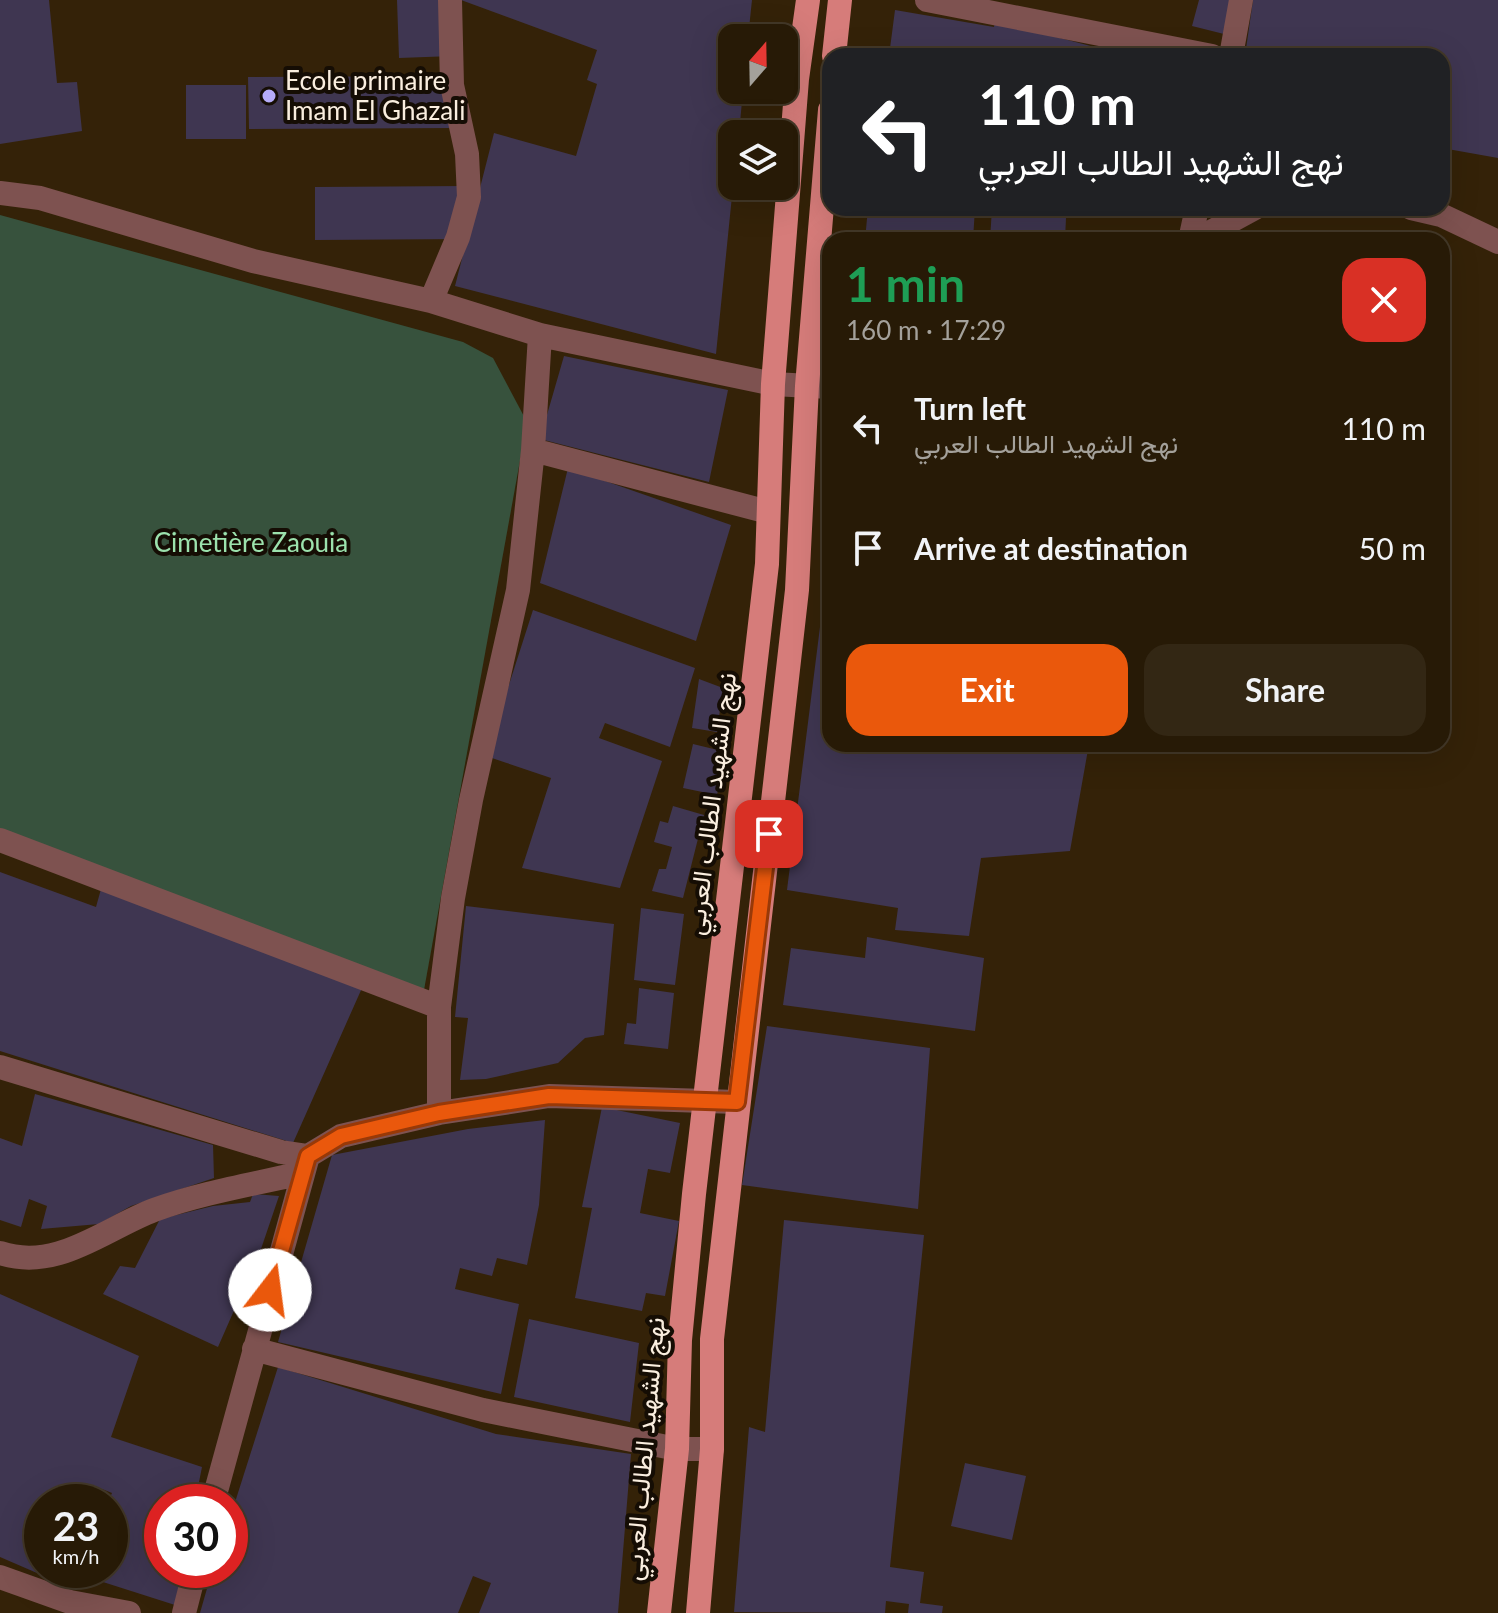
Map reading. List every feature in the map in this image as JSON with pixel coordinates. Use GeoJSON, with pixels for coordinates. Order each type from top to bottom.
{"type":"FeatureCollection","features":[{"type":"Feature","properties":{"kind":"main road","name":"نهج الشهيد الطالب العربي"},"geometry":{"type":"LineString","coordinates":[[659,1613],[677,1449],[680,1340],[704,1101],[767,564],[773,384],[797,79],[808,0]]}},
{"type":"Feature","properties":{"kind":"main road"},"geometry":{"type":"LineString","coordinates":[[835,48],[840,0]]}},
{"type":"Feature","properties":{"kind":"main road"},"geometry":{"type":"LineString","coordinates":[[698,1613],[712,1449],[712,1339],[819,386],[822,311]]}},
{"type":"Feature","properties":{"kind":"street"},"geometry":{"type":"LineString","coordinates":[[431,301],[458,237],[469,197],[467,154],[452,85],[450,0]]}},
{"type":"Feature","properties":{"kind":"street"},"geometry":{"type":"LineString","coordinates":[[927,0],[1171,48]]}},
{"type":"Feature","properties":{"kind":"street"},"geometry":{"type":"LineString","coordinates":[[1232,48],[1241,0]]}},
{"type":"Feature","properties":{"kind":"street"},"geometry":{"type":"LineString","coordinates":[[0,193],[40,198],[253,261],[431,301],[540,335],[773,384],[819,386]]}},
{"type":"Feature","properties":{"kind":"street"},"geometry":{"type":"LineString","coordinates":[[1211,232],[1240,216]]}},
{"type":"Feature","properties":{"kind":"street"},"geometry":{"type":"LineString","coordinates":[[1443,216],[1498,242]]}},
{"type":"Feature","properties":{"kind":"street"},"geometry":{"type":"LineString","coordinates":[[439,1113],[439,1007],[471,800],[518,590],[533,450],[540,335]]}},
{"type":"Feature","properties":{"kind":"street"},"geometry":{"type":"LineString","coordinates":[[533,450],[768,512]]}},
{"type":"Feature","properties":{"kind":"street"},"geometry":{"type":"LineString","coordinates":[[0,840],[439,1007]]}},
{"type":"Feature","properties":{"kind":"street"},"geometry":{"type":"LineString","coordinates":[[0,1067],[281,1152],[305,1164]]}},
{"type":"Feature","properties":{"kind":"street"},"geometry":{"type":"LineString","coordinates":[[0,1253],[20,1259],[85,1246],[153,1210],[305,1164],[341,1136],[439,1113],[549,1096],[737,1102]]}},
{"type":"Feature","properties":{"kind":"street"},"geometry":{"type":"LineString","coordinates":[[218,1484],[305,1164]]}},
{"type":"Feature","properties":{"kind":"street"},"geometry":{"type":"LineString","coordinates":[[254,1349],[483,1410],[677,1449],[712,1449]]}},
{"type":"Feature","properties":{"kind":"street"},"geometry":{"type":"LineString","coordinates":[[0,1577],[70,1602],[129,1613]]}},
{"type":"Feature","properties":{"kind":"street"},"geometry":{"type":"LineString","coordinates":[[184,1613],[190,1588]]}},
{"type":"Feature","properties":{"kind":"green space","name":"Cimetière Zaouia"},"geometry":{"type":"Polygon","coordinates":[[[0,215],[463,342],[493,358],[527,422],[424,990],[0,834],[0,215]]]}},
{"type":"Feature","properties":{"kind":"building"},"geometry":{"type":"Polygon","coordinates":[[[0,0],[49,0],[57,83],[77,82],[82,131],[0,144],[0,0]]]}},
{"type":"Feature","properties":{"kind":"building"},"geometry":{"type":"Polygon","coordinates":[[[397,0],[451,0],[453,56],[399,58],[397,0]]]}},
{"type":"Feature","properties":{"kind":"building"},"geometry":{"type":"Polygon","coordinates":[[[461,0],[752,0],[749,24],[718,24],[718,104],[742,104],[740,120],[718,120],[718,200],[732,200],[716,354],[455,286],[494,133],[576,156],[597,84],[587,80],[597,50],[461,0]]]}},
{"type":"Feature","properties":{"kind":"building"},"geometry":{"type":"Polygon","coordinates":[[[1199,0],[1245,0],[1236,37],[1192,26],[1199,0]]]}},
{"type":"Feature","properties":{"kind":"building"},"geometry":{"type":"Polygon","coordinates":[[[1253,0],[1498,0],[1498,158],[1450,149],[1450,48],[1246,48],[1253,0]]]}},
{"type":"Feature","properties":{"kind":"building"},"geometry":{"type":"Polygon","coordinates":[[[895,10],[994,27],[995,21],[1098,48],[890,48],[895,10]]]}},
{"type":"Feature","properties":{"kind":"building"},"geometry":{"type":"Polygon","coordinates":[[[455,76],[456,128],[249,129],[248,77],[455,76]]]}},
{"type":"Feature","properties":{"kind":"building"},"geometry":{"type":"Polygon","coordinates":[[[186,85],[246,85],[246,139],[186,139],[186,85]]]}},
{"type":"Feature","properties":{"kind":"building"},"geometry":{"type":"Polygon","coordinates":[[[466,186],[466,239],[315,240],[315,187],[466,186]]]}},
{"type":"Feature","properties":{"kind":"building"},"geometry":{"type":"Polygon","coordinates":[[[867,216],[974,216],[974,232],[866,232],[867,216]]]}},
{"type":"Feature","properties":{"kind":"building"},"geometry":{"type":"Polygon","coordinates":[[[992,216],[1066,218],[1065,232],[990,232],[992,216]]]}},
{"type":"Feature","properties":{"kind":"building"},"geometry":{"type":"Polygon","coordinates":[[[564,356],[728,390],[709,482],[540,439],[564,356]]]}},
{"type":"Feature","properties":{"kind":"building"},"geometry":{"type":"Polygon","coordinates":[[[568,468],[731,525],[696,641],[540,583],[568,468]]]}},
{"type":"Feature","properties":{"kind":"building"},"geometry":{"type":"Polygon","coordinates":[[[533,610],[695,668],[670,747],[605,723],[599,738],[662,761],[620,888],[522,868],[551,778],[486,756],[533,610]]]}},
{"type":"Feature","properties":{"kind":"building"},"geometry":{"type":"Polygon","coordinates":[[[822,611],[822,752],[1088,752],[1070,851],[981,858],[969,936],[895,930],[898,908],[787,890],[822,611]]]}},
{"type":"Feature","properties":{"kind":"building"},"geometry":{"type":"Polygon","coordinates":[[[699,679],[723,688],[717,732],[692,728],[699,679]]]}},
{"type":"Feature","properties":{"kind":"building"},"geometry":{"type":"Polygon","coordinates":[[[693,744],[726,752],[717,795],[683,788],[693,744]]]}},
{"type":"Feature","properties":{"kind":"building"},"geometry":{"type":"Polygon","coordinates":[[[673,806],[704,815],[683,898],[652,891],[659,869],[666,869],[672,847],[654,842],[660,821],[668,823],[673,806]]]}},
{"type":"Feature","properties":{"kind":"building"},"geometry":{"type":"Polygon","coordinates":[[[0,872],[96,907],[101,889],[362,988],[293,1143],[0,1051],[0,872]]]}},
{"type":"Feature","properties":{"kind":"building"},"geometry":{"type":"Polygon","coordinates":[[[466,906],[614,924],[604,1035],[585,1038],[558,1063],[486,1079],[460,1080],[468,1018],[455,1017],[466,906]]]}},
{"type":"Feature","properties":{"kind":"building"},"geometry":{"type":"Polygon","coordinates":[[[641,908],[684,914],[675,985],[634,980],[641,908]]]}},
{"type":"Feature","properties":{"kind":"building"},"geometry":{"type":"Polygon","coordinates":[[[867,937],[984,958],[975,1031],[783,1005],[791,948],[865,958],[867,937]]]}},
{"type":"Feature","properties":{"kind":"building"},"geometry":{"type":"Polygon","coordinates":[[[639,988],[674,993],[668,1049],[624,1044],[627,1023],[636,1024],[639,988]]]}},
{"type":"Feature","properties":{"kind":"building"},"geometry":{"type":"Polygon","coordinates":[[[767,1026],[930,1048],[918,1209],[742,1185],[767,1026]]]}},
{"type":"Feature","properties":{"kind":"building"},"geometry":{"type":"Polygon","coordinates":[[[35,1094],[213,1145],[214,1178],[131,1206],[99,1224],[41,1229],[47,1206],[29,1199],[21,1227],[0,1220],[0,1138],[22,1146],[35,1094]]]}},
{"type":"Feature","properties":{"kind":"building"},"geometry":{"type":"Polygon","coordinates":[[[602,1107],[680,1123],[670,1173],[648,1169],[640,1213],[679,1221],[665,1296],[646,1293],[642,1311],[575,1298],[592,1208],[582,1207],[602,1107]]]}},
{"type":"Feature","properties":{"kind":"building"},"geometry":{"type":"Polygon","coordinates":[[[545,1120],[539,1205],[527,1265],[497,1258],[492,1276],[460,1268],[455,1289],[519,1304],[501,1394],[278,1342],[332,1155],[468,1129],[545,1120]]]}},
{"type":"Feature","properties":{"kind":"building"},"geometry":{"type":"Polygon","coordinates":[[[253,1194],[279,1196],[261,1249],[218,1347],[103,1294],[120,1266],[135,1268],[160,1219],[213,1206],[250,1202],[253,1194]]]}},
{"type":"Feature","properties":{"kind":"building"},"geometry":{"type":"Polygon","coordinates":[[[784,1220],[924,1235],[890,1567],[924,1572],[920,1603],[943,1606],[942,1613],[908,1613],[909,1604],[886,1601],[885,1613],[734,1612],[749,1427],[765,1432],[784,1220]]]}},
{"type":"Feature","properties":{"kind":"building"},"geometry":{"type":"Polygon","coordinates":[[[0,1294],[139,1356],[111,1437],[202,1467],[199,1484],[144,1484],[144,1588],[178,1588],[175,1605],[122,1588],[128,1588],[128,1484],[24,1484],[24,1567],[0,1557],[0,1294]]]}},
{"type":"Feature","properties":{"kind":"building"},"geometry":{"type":"Polygon","coordinates":[[[529,1319],[639,1343],[630,1422],[514,1397],[529,1319]]]}},
{"type":"Feature","properties":{"kind":"building"},"geometry":{"type":"Polygon","coordinates":[[[278,1367],[496,1434],[631,1454],[618,1613],[479,1613],[491,1583],[473,1576],[458,1613],[200,1613],[207,1588],[248,1588],[248,1484],[241,1484],[278,1367]]]}},
{"type":"Feature","properties":{"kind":"building"},"geometry":{"type":"Polygon","coordinates":[[[965,1463],[1026,1476],[1012,1540],[951,1526],[965,1463]]]}},
{"type":"Feature","properties":{"kind":"place","name":"Ecole primaire Imam El Ghazali"},"geometry":{"type":"Point","coordinates":[269,96]}},
{"type":"Feature","properties":{"kind":"route"},"geometry":{"type":"LineString","coordinates":[[270,1290],[308,1156],[341,1136],[439,1113],[549,1096],[737,1102],[769,834]]}}]}
